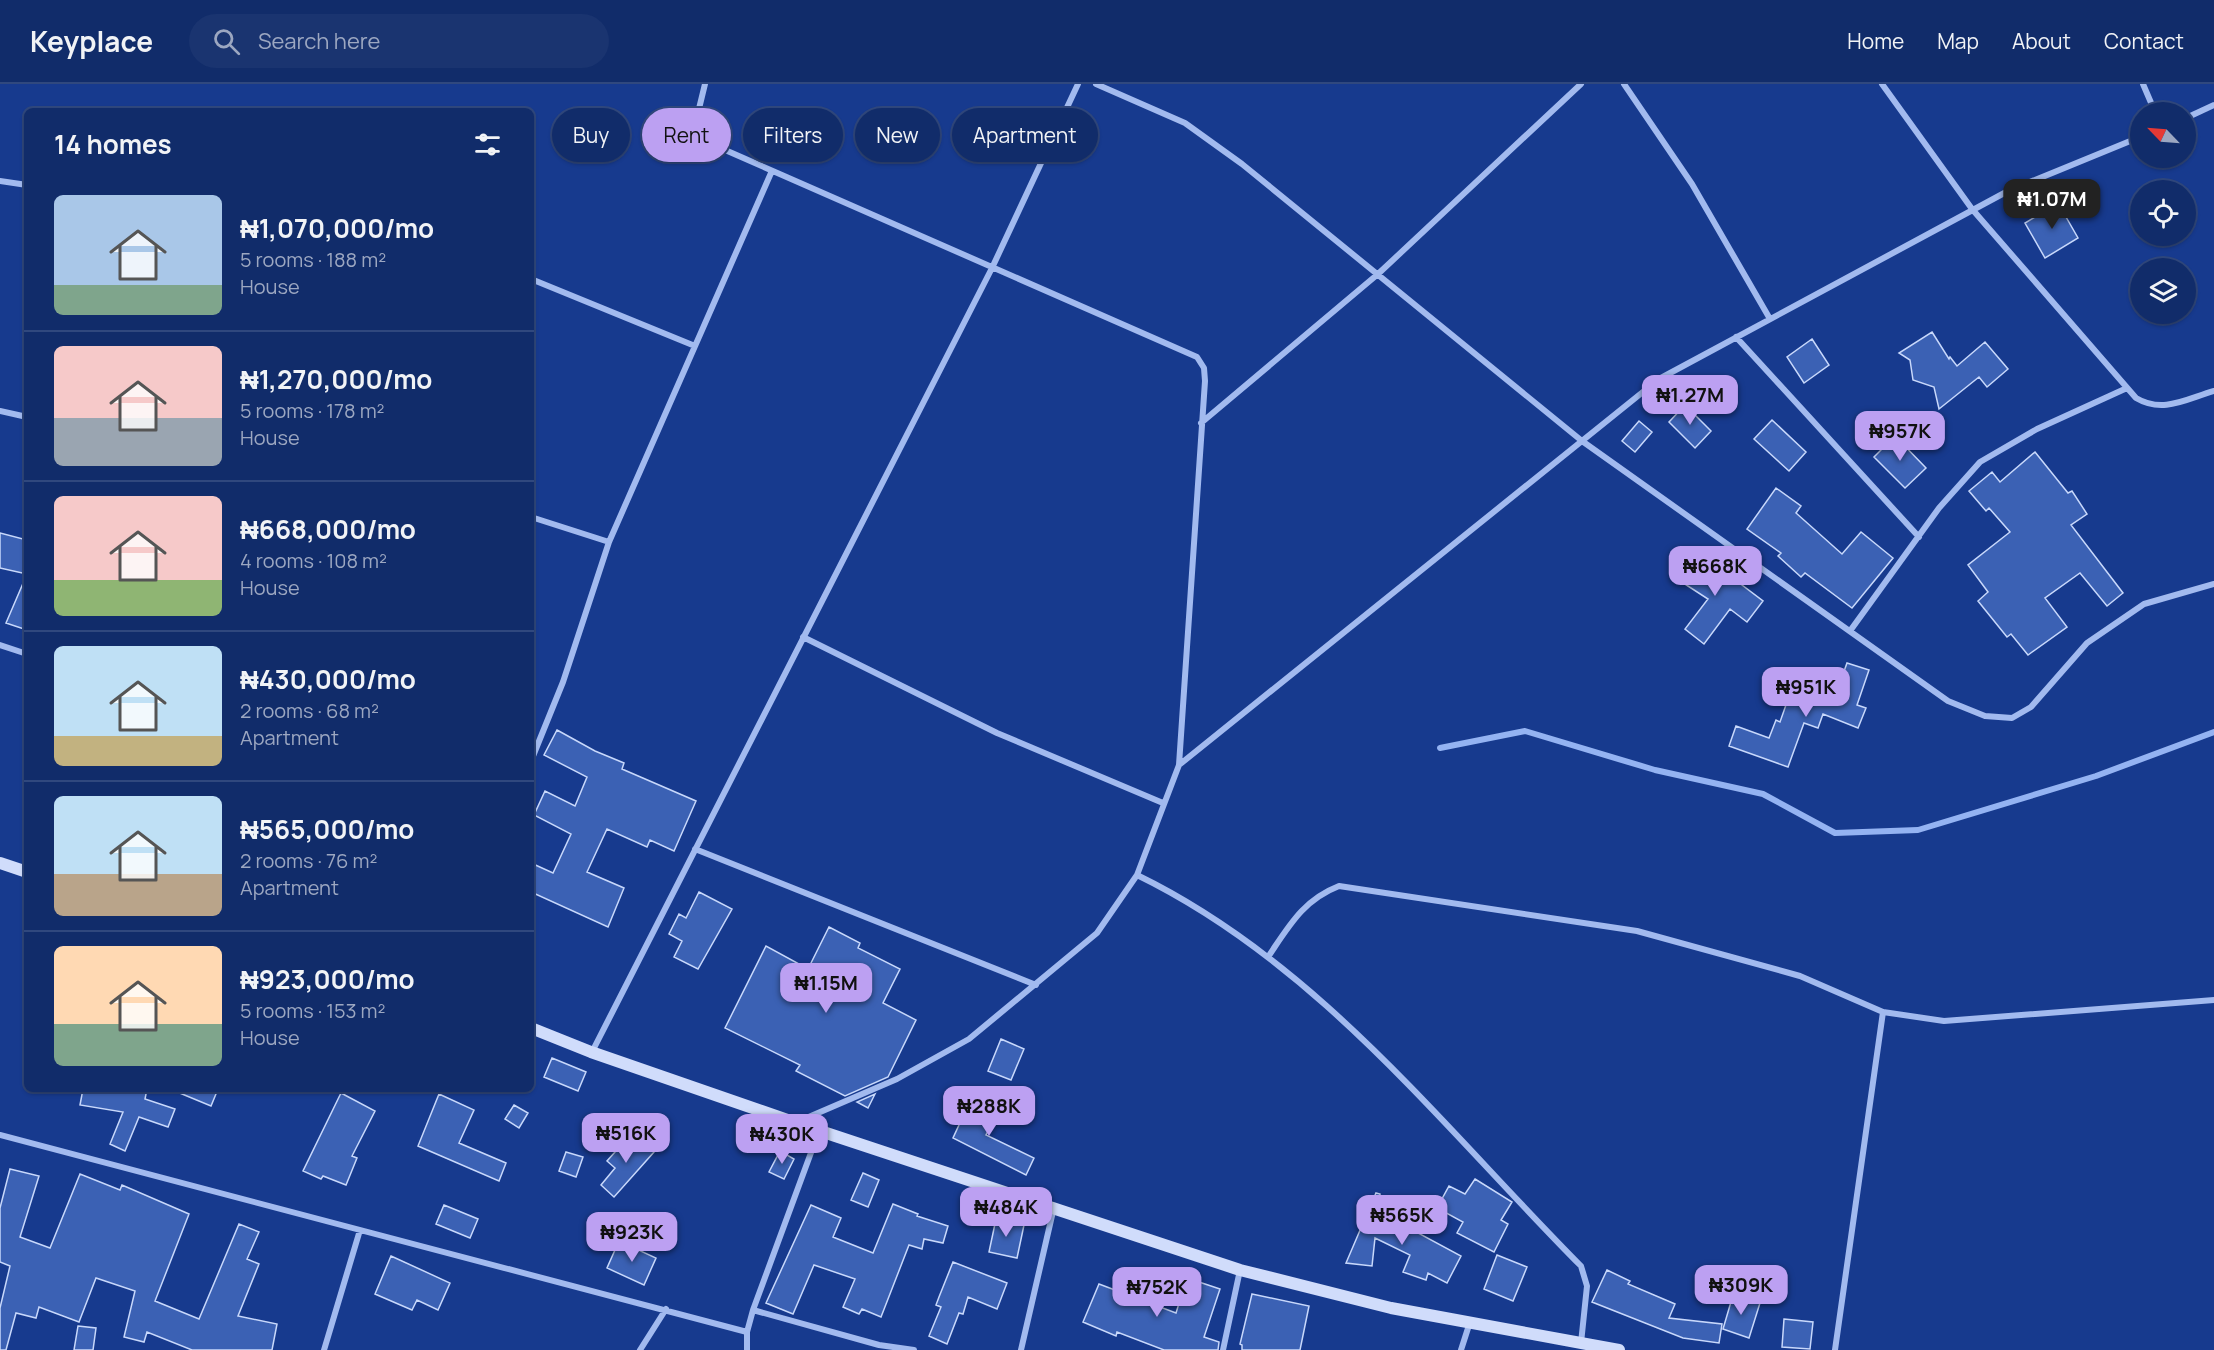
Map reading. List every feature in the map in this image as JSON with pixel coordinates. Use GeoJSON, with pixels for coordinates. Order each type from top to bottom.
{"type":"FeatureCollection","features":[{"type":"Feature","properties":{"kind":"street"},"geometry":{"type":"LineString","coordinates":[[705,84],[696,121],[700,140],[771,173],[1197,357],[1204,368],[1205,381],[1200,423],[1179,765],[1137,875],[1097,933],[969,1039],[897,1079],[796,1123]]}},
{"type":"Feature","properties":{"kind":"street"},"geometry":{"type":"LineString","coordinates":[[591,1052],[992,268],[1078,84]]}},
{"type":"Feature","properties":{"kind":"street"},"geometry":{"type":"LineString","coordinates":[[1096,84],[1185,123],[1242,164],[1582,441],[1948,701],[1985,716],[2012,718],[2031,707],[2087,644],[2144,604],[2214,584]]}},
{"type":"Feature","properties":{"kind":"street"},"geometry":{"type":"LineString","coordinates":[[1200,423],[1378,274],[1581,84]]}},
{"type":"Feature","properties":{"kind":"street"},"geometry":{"type":"LineString","coordinates":[[1624,84],[1692,184],[1770,319]]}},
{"type":"Feature","properties":{"kind":"street"},"geometry":{"type":"LineString","coordinates":[[1882,84],[1972,210],[2136,399],[2151,407],[2168,405],[2214,390]]}},
{"type":"Feature","properties":{"kind":"street"},"geometry":{"type":"LineString","coordinates":[[2143,84],[2151,102]]}},
{"type":"Feature","properties":{"kind":"street"},"geometry":{"type":"LineString","coordinates":[[2196,113],[2214,105]]}},
{"type":"Feature","properties":{"kind":"street"},"geometry":{"type":"LineString","coordinates":[[1179,765],[1659,379],[2008,190],[2130,142]]}},
{"type":"Feature","properties":{"kind":"street"},"geometry":{"type":"LineString","coordinates":[[534,754],[563,682],[609,542],[771,173]]}},
{"type":"Feature","properties":{"kind":"street"},"geometry":{"type":"LineString","coordinates":[[0,181],[24,185]]}},
{"type":"Feature","properties":{"kind":"street"},"geometry":{"type":"LineString","coordinates":[[534,280],[695,346]]}},
{"type":"Feature","properties":{"kind":"street"},"geometry":{"type":"LineString","coordinates":[[1736,337],[1919,537]]}},
{"type":"Feature","properties":{"kind":"street"},"geometry":{"type":"LineString","coordinates":[[1850,631],[1939,508],[1980,462],[2037,429],[2127,388]]}},
{"type":"Feature","properties":{"kind":"street"},"geometry":{"type":"LineString","coordinates":[[0,411],[24,416]]}},
{"type":"Feature","properties":{"kind":"street"},"geometry":{"type":"LineString","coordinates":[[534,518],[609,542]]}},
{"type":"Feature","properties":{"kind":"street"},"geometry":{"type":"LineString","coordinates":[[803,637],[997,733],[1163,803]]}},
{"type":"Feature","properties":{"kind":"street"},"geometry":{"type":"LineString","coordinates":[[0,645],[24,653]]}},
{"type":"Feature","properties":{"kind":"street"},"geometry":{"type":"LineString","coordinates":[[695,849],[1036,985]]}},
{"type":"Feature","properties":{"kind":"street"},"geometry":{"type":"LineString","coordinates":[[0,863],[24,871]]}},
{"type":"Feature","properties":{"kind":"street"},"geometry":{"type":"LineString","coordinates":[[1137,875],[1183,897],[1268,957],[1382,1055],[1581,1266],[1587,1286],[1581,1343]]}},
{"type":"Feature","properties":{"kind":"street"},"geometry":{"type":"LineString","coordinates":[[1268,957],[1298,914],[1319,894],[1339,886],[1637,932],[1800,976],[1882,1012],[1944,1021],[2214,1000]]}},
{"type":"Feature","properties":{"kind":"street"},"geometry":{"type":"LineString","coordinates":[[1835,1350],[1882,1012]]}},
{"type":"Feature","properties":{"kind":"street"},"geometry":{"type":"LineString","coordinates":[[534,1029],[591,1052],[796,1123],[1054,1206],[1240,1270],[1390,1308],[1619,1350]]}},
{"type":"Feature","properties":{"kind":"street"},"geometry":{"type":"LineString","coordinates":[[747,1350],[747,1332],[753,1310],[819,1130]]}},
{"type":"Feature","properties":{"kind":"street"},"geometry":{"type":"LineString","coordinates":[[0,1135],[747,1332]]}},
{"type":"Feature","properties":{"kind":"street"},"geometry":{"type":"LineString","coordinates":[[1021,1350],[1054,1206]]}},
{"type":"Feature","properties":{"kind":"street"},"geometry":{"type":"LineString","coordinates":[[324,1350],[360,1230]]}},
{"type":"Feature","properties":{"kind":"street"},"geometry":{"type":"LineString","coordinates":[[1223,1350],[1240,1270]]}},
{"type":"Feature","properties":{"kind":"street"},"geometry":{"type":"LineString","coordinates":[[640,1350],[666,1309]]}},
{"type":"Feature","properties":{"kind":"street"},"geometry":{"type":"LineString","coordinates":[[753,1310],[879,1345],[914,1350]]}},
{"type":"Feature","properties":{"kind":"street"},"geometry":{"type":"LineString","coordinates":[[1461,1350],[1470,1322]]}},
{"type":"Feature","properties":{"kind":"building"},"geometry":{"type":"Polygon","coordinates":[[[2058,203],[2078,238],[2045,258],[2025,223],[2058,203]]]}},
{"type":"Feature","properties":{"kind":"building"},"geometry":{"type":"Polygon","coordinates":[[[1932,332],[1949,359],[1950,357],[1957,366],[1985,342],[2008,369],[1987,387],[1979,377],[1939,409],[1934,387],[1913,380],[1910,360],[1899,353],[1932,332]]]}},
{"type":"Feature","properties":{"kind":"building"},"geometry":{"type":"Polygon","coordinates":[[[1812,339],[1829,365],[1804,383],[1787,357],[1812,339]]]}},
{"type":"Feature","properties":{"kind":"building"},"geometry":{"type":"Polygon","coordinates":[[[1685,405],[1711,431],[1695,448],[1669,422],[1685,405]]]}},
{"type":"Feature","properties":{"kind":"building"},"geometry":{"type":"Polygon","coordinates":[[[1772,420],[1806,452],[1789,471],[1754,439],[1772,420]]]}},
{"type":"Feature","properties":{"kind":"building"},"geometry":{"type":"Polygon","coordinates":[[[1639,421],[1652,432],[1635,452],[1622,441],[1639,421]]]}},
{"type":"Feature","properties":{"kind":"building"},"geometry":{"type":"Polygon","coordinates":[[[1895,436],[1926,468],[1905,488],[1874,457],[1895,436]]]}},
{"type":"Feature","properties":{"kind":"building"},"geometry":{"type":"Polygon","coordinates":[[[2035,452],[2068,493],[2072,491],[2087,514],[2071,525],[2123,593],[2107,606],[2080,573],[2045,598],[2067,627],[2028,655],[2011,634],[2007,637],[1978,601],[1988,592],[1968,565],[2010,532],[1989,508],[1986,511],[1969,491],[1992,472],[2000,482],[2035,452]]]}},
{"type":"Feature","properties":{"kind":"building"},"geometry":{"type":"Polygon","coordinates":[[[1776,488],[1801,506],[1796,513],[1842,554],[1861,532],[1893,558],[1852,608],[1805,573],[1801,577],[1778,556],[1781,553],[1747,529],[1776,488]]]}},
{"type":"Feature","properties":{"kind":"building"},"geometry":{"type":"Polygon","coordinates":[[[0,533],[24,539],[24,573],[0,568],[0,533]]]}},
{"type":"Feature","properties":{"kind":"building"},"geometry":{"type":"Polygon","coordinates":[[[1689,554],[1727,579],[1730,576],[1763,601],[1747,622],[1730,609],[1704,644],[1685,629],[1708,599],[1674,577],[1689,554]]]}},
{"type":"Feature","properties":{"kind":"building"},"geometry":{"type":"Polygon","coordinates":[[[24,581],[24,629],[6,623],[24,581]]]}},
{"type":"Feature","properties":{"kind":"building"},"geometry":{"type":"Polygon","coordinates":[[[1847,663],[1869,670],[1857,705],[1866,708],[1858,728],[1823,714],[1818,728],[1804,723],[1788,767],[1729,746],[1736,726],[1769,738],[1776,720],[1780,722],[1793,685],[1834,699],[1847,663]]]}},
{"type":"Feature","properties":{"kind":"building"},"geometry":{"type":"Polygon","coordinates":[[[557,730],[595,751],[624,763],[622,769],[696,801],[674,851],[650,840],[647,847],[607,829],[587,872],[624,888],[608,927],[534,893],[534,864],[553,873],[571,834],[534,815],[545,791],[575,806],[587,777],[544,755],[557,730]]]}},
{"type":"Feature","properties":{"kind":"building"},"geometry":{"type":"Polygon","coordinates":[[[699,892],[732,909],[698,969],[674,957],[682,941],[669,934],[679,914],[686,918],[699,892]]]}},
{"type":"Feature","properties":{"kind":"building"},"geometry":{"type":"Polygon","coordinates":[[[829,927],[860,943],[858,948],[900,969],[883,1003],[916,1020],[888,1077],[845,1096],[796,1071],[800,1065],[725,1028],[766,946],[808,969],[829,927]]]}},
{"type":"Feature","properties":{"kind":"building"},"geometry":{"type":"Polygon","coordinates":[[[1001,1039],[1024,1049],[1011,1080],[988,1071],[1001,1039]]]}},
{"type":"Feature","properties":{"kind":"building"},"geometry":{"type":"Polygon","coordinates":[[[552,1058],[586,1072],[578,1091],[544,1077],[552,1058]]]}},
{"type":"Feature","properties":{"kind":"building"},"geometry":{"type":"Polygon","coordinates":[[[82,1092],[146,1092],[145,1099],[175,1109],[168,1127],[139,1117],[125,1151],[110,1144],[123,1112],[80,1105],[82,1092]]]}},
{"type":"Feature","properties":{"kind":"building"},"geometry":{"type":"Polygon","coordinates":[[[177,1092],[217,1092],[211,1106],[177,1092]]]}},
{"type":"Feature","properties":{"kind":"building"},"geometry":{"type":"Polygon","coordinates":[[[341,1093],[375,1111],[352,1156],[357,1158],[346,1185],[323,1176],[321,1179],[303,1171],[341,1093]]]}},
{"type":"Feature","properties":{"kind":"building"},"geometry":{"type":"Polygon","coordinates":[[[439,1094],[474,1110],[459,1143],[506,1163],[499,1181],[418,1146],[439,1094]]]}},
{"type":"Feature","properties":{"kind":"building"},"geometry":{"type":"Polygon","coordinates":[[[875,1094],[868,1108],[857,1102],[875,1094]]]}},
{"type":"Feature","properties":{"kind":"building"},"geometry":{"type":"Polygon","coordinates":[[[972,1097],[999,1109],[986,1135],[1034,1158],[1026,1175],[953,1138],[972,1097]]]}},
{"type":"Feature","properties":{"kind":"building"},"geometry":{"type":"Polygon","coordinates":[[[514,1105],[528,1113],[519,1128],[505,1119],[514,1105]]]}},
{"type":"Feature","properties":{"kind":"building"},"geometry":{"type":"Polygon","coordinates":[[[632,1133],[654,1152],[614,1197],[601,1185],[615,1168],[607,1161],[632,1133]]]}},
{"type":"Feature","properties":{"kind":"building"},"geometry":{"type":"Polygon","coordinates":[[[780,1151],[794,1159],[784,1179],[769,1172],[780,1151]]]}},
{"type":"Feature","properties":{"kind":"building"},"geometry":{"type":"Polygon","coordinates":[[[566,1152],[583,1157],[576,1177],[559,1171],[566,1152]]]}},
{"type":"Feature","properties":{"kind":"building"},"geometry":{"type":"Polygon","coordinates":[[[10,1169],[39,1176],[20,1237],[50,1248],[80,1174],[120,1190],[122,1185],[189,1214],[155,1301],[199,1319],[239,1224],[259,1232],[247,1259],[259,1264],[238,1316],[277,1324],[272,1350],[192,1350],[147,1332],[144,1342],[124,1337],[135,1291],[96,1278],[79,1322],[39,1307],[36,1318],[16,1313],[6,1350],[0,1350],[0,1308],[10,1266],[0,1262],[0,1208],[10,1169]]]}},
{"type":"Feature","properties":{"kind":"building"},"geometry":{"type":"Polygon","coordinates":[[[863,1173],[879,1180],[868,1207],[851,1200],[863,1173]]]}},
{"type":"Feature","properties":{"kind":"building"},"geometry":{"type":"Polygon","coordinates":[[[1475,1179],[1512,1202],[1501,1220],[1508,1224],[1494,1252],[1457,1233],[1463,1222],[1437,1208],[1449,1186],[1465,1194],[1475,1179]]]}},
{"type":"Feature","properties":{"kind":"building"},"geometry":{"type":"Polygon","coordinates":[[[1376,1193],[1380,1194],[1378,1209],[1393,1217],[1392,1219],[1461,1256],[1447,1283],[1428,1273],[1426,1280],[1403,1272],[1410,1255],[1375,1238],[1372,1266],[1346,1263],[1376,1193]]]}},
{"type":"Feature","properties":{"kind":"building"},"geometry":{"type":"Polygon","coordinates":[[[893,1204],[918,1214],[917,1216],[948,1226],[943,1243],[924,1239],[922,1249],[909,1245],[881,1317],[862,1309],[859,1314],[843,1307],[855,1279],[814,1265],[793,1314],[766,1303],[811,1205],[841,1218],[833,1237],[873,1253],[893,1204]]]}},
{"type":"Feature","properties":{"kind":"building"},"geometry":{"type":"Polygon","coordinates":[[[444,1205],[478,1219],[470,1238],[436,1224],[444,1205]]]}},
{"type":"Feature","properties":{"kind":"building"},"geometry":{"type":"Polygon","coordinates":[[[996,1219],[1024,1225],[1017,1258],[989,1252],[996,1219]]]}},
{"type":"Feature","properties":{"kind":"building"},"geometry":{"type":"Polygon","coordinates":[[[619,1241],[656,1258],[644,1285],[607,1268],[619,1241]]]}},
{"type":"Feature","properties":{"kind":"building"},"geometry":{"type":"Polygon","coordinates":[[[1497,1255],[1527,1267],[1513,1301],[1484,1289],[1497,1255]]]}},
{"type":"Feature","properties":{"kind":"building"},"geometry":{"type":"Polygon","coordinates":[[[391,1256],[450,1283],[438,1310],[417,1300],[412,1310],[375,1294],[391,1256]]]}},
{"type":"Feature","properties":{"kind":"building"},"geometry":{"type":"Polygon","coordinates":[[[953,1262],[1007,1283],[997,1309],[968,1297],[963,1314],[959,1313],[947,1344],[929,1336],[941,1307],[936,1305],[953,1262]]]}},
{"type":"Feature","properties":{"kind":"building"},"geometry":{"type":"Polygon","coordinates":[[[1607,1270],[1630,1281],[1628,1284],[1675,1304],[1669,1318],[1722,1324],[1719,1343],[1683,1338],[1592,1302],[1607,1270]]]}},
{"type":"Feature","properties":{"kind":"building"},"geometry":{"type":"Polygon","coordinates":[[[1187,1278],[1220,1289],[1204,1337],[1219,1342],[1218,1350],[1164,1350],[1117,1332],[1116,1336],[1083,1322],[1099,1284],[1176,1313],[1187,1278]]]}},
{"type":"Feature","properties":{"kind":"building"},"geometry":{"type":"Polygon","coordinates":[[[1252,1294],[1309,1306],[1300,1350],[1242,1350],[1240,1344],[1252,1294]]]}},
{"type":"Feature","properties":{"kind":"building"},"geometry":{"type":"Polygon","coordinates":[[[1733,1295],[1760,1303],[1749,1338],[1723,1329],[1733,1295]]]}},
{"type":"Feature","properties":{"kind":"building"},"geometry":{"type":"Polygon","coordinates":[[[1784,1319],[1813,1322],[1810,1349],[1782,1347],[1784,1319]]]}},
{"type":"Feature","properties":{"kind":"building"},"geometry":{"type":"Polygon","coordinates":[[[78,1326],[96,1328],[93,1350],[74,1350],[78,1326]]]}},
{"type":"Feature","properties":{"kind":"waterway"},"geometry":{"type":"LineString","coordinates":[[1440,748],[1525,731],[1655,770],[1763,794],[1835,833],[1918,830],[2096,776],[2214,732]]}}]}
